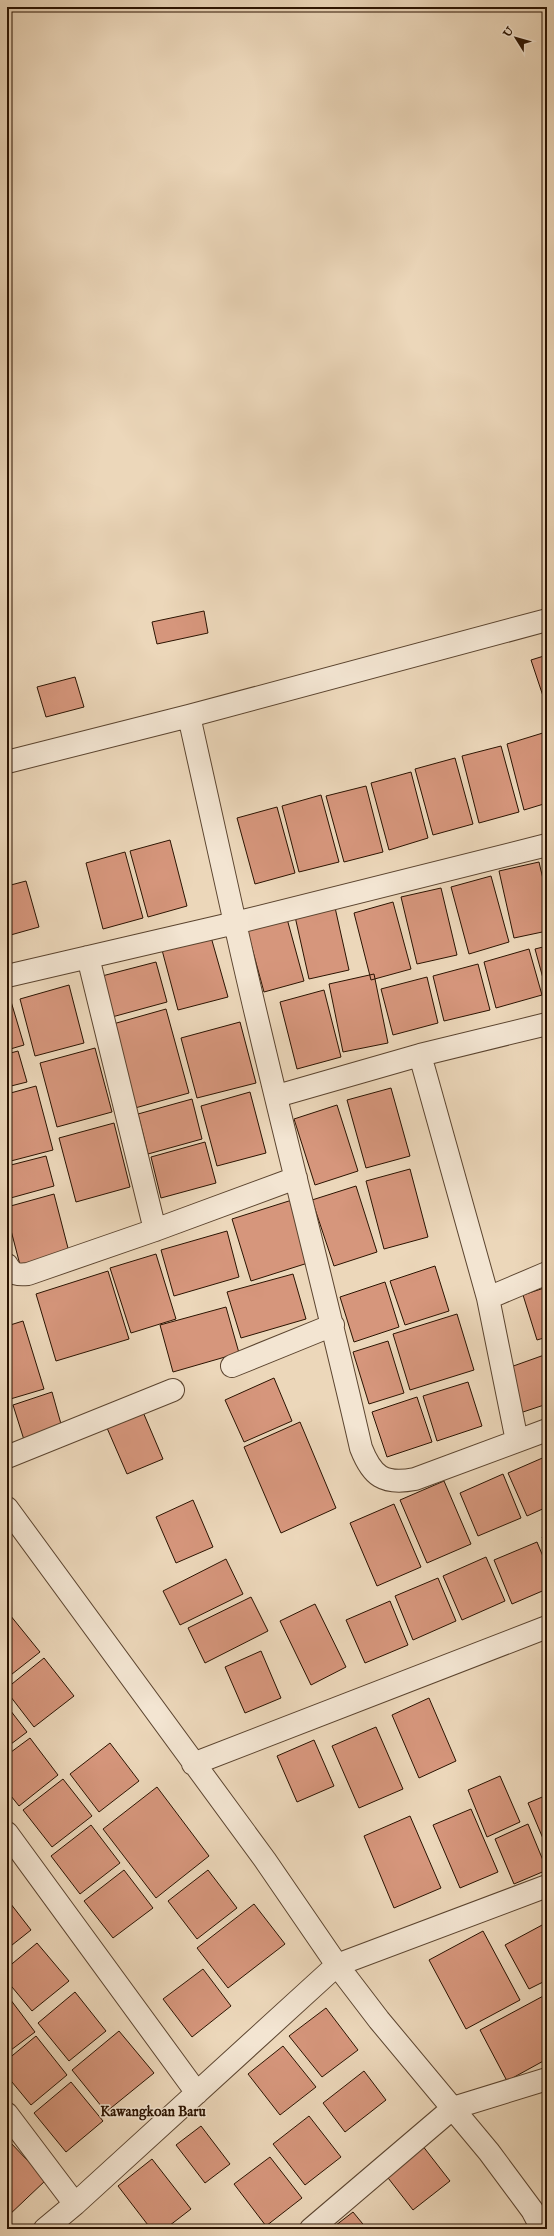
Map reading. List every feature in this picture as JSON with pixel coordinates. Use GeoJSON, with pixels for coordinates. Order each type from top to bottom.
{"type":"FeatureCollection","features":[{"type":"Feature","properties":{"kind":"street"},"geometry":{"type":"LineString","coordinates":[[7,762],[189,716],[547,620]]}},
{"type":"Feature","properties":{"kind":"street"},"geometry":{"type":"LineString","coordinates":[[189,716],[257,1020],[333,1325],[361,1448],[369,1468],[378,1475],[397,1482],[414,1479],[547,1430]]}},
{"type":"Feature","properties":{"kind":"street"},"geometry":{"type":"LineString","coordinates":[[7,976],[235,923],[547,845]]}},
{"type":"Feature","properties":{"kind":"street"},"geometry":{"type":"LineString","coordinates":[[88,957],[155,1230]]}},
{"type":"Feature","properties":{"kind":"street"},"geometry":{"type":"LineString","coordinates":[[277,1096],[420,1055],[547,1024]]}},
{"type":"Feature","properties":{"kind":"street"},"geometry":{"type":"LineString","coordinates":[[420,1055],[488,1298],[517,1441]]}},
{"type":"Feature","properties":{"kind":"street"},"geometry":{"type":"LineString","coordinates":[[9,1276],[28,1274],[155,1230],[296,1178]]}},
{"type":"Feature","properties":{"kind":"street"},"geometry":{"type":"LineString","coordinates":[[488,1298],[547,1273]]}},
{"type":"Feature","properties":{"kind":"street"},"geometry":{"type":"LineString","coordinates":[[232,1366],[333,1325]]}},
{"type":"Feature","properties":{"kind":"street"},"geometry":{"type":"LineString","coordinates":[[7,1457],[173,1390]]}},
{"type":"Feature","properties":{"kind":"street"},"geometry":{"type":"LineString","coordinates":[[7,1508],[193,1764],[265,1860],[337,1965],[379,2020],[453,2108],[532,2210],[542,2229]]}},
{"type":"Feature","properties":{"kind":"street"},"geometry":{"type":"LineString","coordinates":[[193,1764],[547,1627]]}},
{"type":"Feature","properties":{"kind":"street"},"geometry":{"type":"LineString","coordinates":[[7,1834],[197,2093]]}},
{"type":"Feature","properties":{"kind":"street"},"geometry":{"type":"LineString","coordinates":[[45,2229],[75,2204],[337,1965],[547,1886]]}},
{"type":"Feature","properties":{"kind":"street"},"geometry":{"type":"LineString","coordinates":[[311,2229],[453,2108],[547,2079]]}},
{"type":"Feature","properties":{"kind":"street"},"geometry":{"type":"LineString","coordinates":[[7,2114],[75,2204]]}},
{"type":"Feature","properties":{"kind":"building"},"geometry":{"type":"Polygon","coordinates":[[[204,611],[208,633],[157,644],[152,622],[204,611]]]}},
{"type":"Feature","properties":{"kind":"building"},"geometry":{"type":"Polygon","coordinates":[[[547,655],[547,708],[531,660],[547,655]]]}},
{"type":"Feature","properties":{"kind":"building"},"geometry":{"type":"Polygon","coordinates":[[[75,677],[84,707],[46,717],[37,687],[75,677]]]}},
{"type":"Feature","properties":{"kind":"building"},"geometry":{"type":"Polygon","coordinates":[[[7,725],[11,738],[7,740],[7,725]]]}},
{"type":"Feature","properties":{"kind":"building"},"geometry":{"type":"Polygon","coordinates":[[[546,732],[547,803],[524,810],[507,744],[546,732]]]}},
{"type":"Feature","properties":{"kind":"building"},"geometry":{"type":"Polygon","coordinates":[[[501,746],[519,812],[479,823],[462,756],[501,746]]]}},
{"type":"Feature","properties":{"kind":"building"},"geometry":{"type":"Polygon","coordinates":[[[455,758],[473,824],[433,835],[415,769],[455,758]]]}},
{"type":"Feature","properties":{"kind":"building"},"geometry":{"type":"Polygon","coordinates":[[[411,772],[428,838],[389,850],[371,783],[411,772]]]}},
{"type":"Feature","properties":{"kind":"building"},"geometry":{"type":"Polygon","coordinates":[[[366,786],[383,852],[344,862],[326,796],[366,786]]]}},
{"type":"Feature","properties":{"kind":"building"},"geometry":{"type":"Polygon","coordinates":[[[321,795],[339,862],[299,872],[282,806],[321,795]]]}},
{"type":"Feature","properties":{"kind":"building"},"geometry":{"type":"Polygon","coordinates":[[[277,807],[295,873],[255,884],[237,818],[277,807]]]}},
{"type":"Feature","properties":{"kind":"building"},"geometry":{"type":"Polygon","coordinates":[[[170,840],[187,906],[148,917],[130,851],[170,840]]]}},
{"type":"Feature","properties":{"kind":"building"},"geometry":{"type":"Polygon","coordinates":[[[125,852],[143,918],[103,929],[86,863],[125,852]]]}},
{"type":"Feature","properties":{"kind":"building"},"geometry":{"type":"Polygon","coordinates":[[[539,862],[547,896],[547,931],[514,938],[499,871],[539,862]]]}},
{"type":"Feature","properties":{"kind":"building"},"geometry":{"type":"Polygon","coordinates":[[[491,876],[509,942],[469,954],[451,887],[491,876]]]}},
{"type":"Feature","properties":{"kind":"building"},"geometry":{"type":"Polygon","coordinates":[[[26,881],[39,927],[7,936],[7,886],[26,881]]]}},
{"type":"Feature","properties":{"kind":"building"},"geometry":{"type":"Polygon","coordinates":[[[441,888],[457,955],[417,964],[401,897],[441,888]]]}},
{"type":"Feature","properties":{"kind":"building"},"geometry":{"type":"Polygon","coordinates":[[[393,902],[411,969],[371,980],[354,913],[393,902]]]}},
{"type":"Feature","properties":{"kind":"building"},"geometry":{"type":"Polygon","coordinates":[[[334,903],[349,970],[309,979],[294,912],[334,903]]]}},
{"type":"Feature","properties":{"kind":"building"},"geometry":{"type":"Polygon","coordinates":[[[286,915],[304,981],[264,992],[246,926],[286,915]]]}},
{"type":"Feature","properties":{"kind":"building"},"geometry":{"type":"Polygon","coordinates":[[[211,937],[228,997],[178,1010],[162,950],[211,937]]]}},
{"type":"Feature","properties":{"kind":"building"},"geometry":{"type":"Polygon","coordinates":[[[547,946],[547,993],[535,949],[547,946]]]}},
{"type":"Feature","properties":{"kind":"building"},"geometry":{"type":"Polygon","coordinates":[[[529,949],[542,995],[496,1008],[484,962],[529,949]]]}},
{"type":"Feature","properties":{"kind":"building"},"geometry":{"type":"Polygon","coordinates":[[[156,962],[167,1002],[112,1017],[102,976],[156,962]]]}},
{"type":"Feature","properties":{"kind":"building"},"geometry":{"type":"Polygon","coordinates":[[[478,964],[490,1010],[444,1021],[433,976],[478,964]]]}},
{"type":"Feature","properties":{"kind":"building"},"geometry":{"type":"Polygon","coordinates":[[[374,974],[388,1043],[343,1052],[329,984],[374,974]]]}},
{"type":"Feature","properties":{"kind":"building"},"geometry":{"type":"Polygon","coordinates":[[[427,977],[438,1023],[393,1035],[381,989],[427,977]]]}},
{"type":"Feature","properties":{"kind":"building"},"geometry":{"type":"Polygon","coordinates":[[[69,985],[84,1043],[35,1056],[20,999],[69,985]]]}},
{"type":"Feature","properties":{"kind":"building"},"geometry":{"type":"Polygon","coordinates":[[[7,988],[24,1045],[7,1050],[7,988]]]}},
{"type":"Feature","properties":{"kind":"building"},"geometry":{"type":"Polygon","coordinates":[[[324,990],[341,1057],[297,1069],[280,1002],[324,990]]]}},
{"type":"Feature","properties":{"kind":"building"},"geometry":{"type":"Polygon","coordinates":[[[166,1009],[189,1093],[135,1108],[113,1024],[166,1009]]]}},
{"type":"Feature","properties":{"kind":"building"},"geometry":{"type":"Polygon","coordinates":[[[240,1022],[256,1083],[197,1098],[181,1038],[240,1022]]]}},
{"type":"Feature","properties":{"kind":"building"},"geometry":{"type":"Polygon","coordinates":[[[95,1048],[112,1112],[57,1127],[40,1063],[95,1048]]]}},
{"type":"Feature","properties":{"kind":"building"},"geometry":{"type":"Polygon","coordinates":[[[18,1051],[27,1082],[7,1087],[7,1054],[18,1051]]]}},
{"type":"Feature","properties":{"kind":"building"},"geometry":{"type":"Polygon","coordinates":[[[36,1086],[53,1150],[7,1162],[7,1094],[36,1086]]]}},
{"type":"Feature","properties":{"kind":"building"},"geometry":{"type":"Polygon","coordinates":[[[391,1088],[410,1156],[366,1168],[347,1100],[391,1088]]]}},
{"type":"Feature","properties":{"kind":"building"},"geometry":{"type":"Polygon","coordinates":[[[250,1092],[266,1153],[217,1166],[201,1106],[250,1092]]]}},
{"type":"Feature","properties":{"kind":"building"},"geometry":{"type":"Polygon","coordinates":[[[192,1099],[202,1139],[148,1154],[138,1114],[192,1099]]]}},
{"type":"Feature","properties":{"kind":"building"},"geometry":{"type":"Polygon","coordinates":[[[337,1105],[358,1171],[315,1185],[294,1119],[337,1105]]]}},
{"type":"Feature","properties":{"kind":"building"},"geometry":{"type":"Polygon","coordinates":[[[114,1123],[130,1187],[76,1202],[59,1138],[114,1123]]]}},
{"type":"Feature","properties":{"kind":"building"},"geometry":{"type":"Polygon","coordinates":[[[205,1142],[216,1183],[161,1198],[151,1157],[205,1142]]]}},
{"type":"Feature","properties":{"kind":"building"},"geometry":{"type":"Polygon","coordinates":[[[46,1156],[54,1186],[7,1199],[7,1166],[46,1156]]]}},
{"type":"Feature","properties":{"kind":"building"},"geometry":{"type":"Polygon","coordinates":[[[410,1169],[428,1237],[384,1249],[366,1181],[410,1169]]]}},
{"type":"Feature","properties":{"kind":"building"},"geometry":{"type":"Polygon","coordinates":[[[356,1186],[377,1252],[334,1266],[312,1200],[356,1186]]]}},
{"type":"Feature","properties":{"kind":"building"},"geometry":{"type":"Polygon","coordinates":[[[54,1194],[69,1252],[20,1265],[7,1215],[7,1207],[54,1194]]]}},
{"type":"Feature","properties":{"kind":"building"},"geometry":{"type":"Polygon","coordinates":[[[292,1200],[311,1262],[251,1281],[232,1219],[292,1200]]]}},
{"type":"Feature","properties":{"kind":"building"},"geometry":{"type":"Polygon","coordinates":[[[227,1231],[239,1277],[174,1296],[161,1250],[227,1231]]]}},
{"type":"Feature","properties":{"kind":"building"},"geometry":{"type":"Polygon","coordinates":[[[156,1254],[176,1319],[131,1333],[110,1268],[156,1254]]]}},
{"type":"Feature","properties":{"kind":"building"},"geometry":{"type":"Polygon","coordinates":[[[435,1266],[449,1311],[405,1325],[390,1281],[435,1266]]]}},
{"type":"Feature","properties":{"kind":"building"},"geometry":{"type":"Polygon","coordinates":[[[108,1271],[129,1339],[56,1361],[36,1294],[108,1271]]]}},
{"type":"Feature","properties":{"kind":"building"},"geometry":{"type":"Polygon","coordinates":[[[293,1274],[306,1319],[241,1338],[227,1292],[293,1274]]]}},
{"type":"Feature","properties":{"kind":"building"},"geometry":{"type":"Polygon","coordinates":[[[385,1282],[399,1327],[354,1342],[340,1297],[385,1282]]]}},
{"type":"Feature","properties":{"kind":"building"},"geometry":{"type":"Polygon","coordinates":[[[547,1287],[547,1337],[537,1340],[523,1295],[547,1287]]]}},
{"type":"Feature","properties":{"kind":"building"},"geometry":{"type":"Polygon","coordinates":[[[226,1307],[239,1353],[173,1372],[160,1325],[226,1307]]]}},
{"type":"Feature","properties":{"kind":"building"},"geometry":{"type":"Polygon","coordinates":[[[457,1314],[474,1370],[410,1390],[393,1334],[457,1314]]]}},
{"type":"Feature","properties":{"kind":"building"},"geometry":{"type":"Polygon","coordinates":[[[23,1321],[44,1389],[7,1400],[7,1326],[23,1321]]]}},
{"type":"Feature","properties":{"kind":"building"},"geometry":{"type":"Polygon","coordinates":[[[388,1341],[404,1393],[369,1404],[353,1352],[388,1341]]]}},
{"type":"Feature","properties":{"kind":"building"},"geometry":{"type":"Polygon","coordinates":[[[547,1354],[547,1404],[520,1413],[505,1369],[547,1354]]]}},
{"type":"Feature","properties":{"kind":"building"},"geometry":{"type":"Polygon","coordinates":[[[274,1378],[292,1421],[244,1442],[225,1400],[274,1378]]]}},
{"type":"Feature","properties":{"kind":"building"},"geometry":{"type":"Polygon","coordinates":[[[468,1382],[482,1426],[437,1441],[423,1396],[468,1382]]]}},
{"type":"Feature","properties":{"kind":"building"},"geometry":{"type":"Polygon","coordinates":[[[52,1392],[63,1431],[25,1443],[13,1405],[52,1392]]]}},
{"type":"Feature","properties":{"kind":"building"},"geometry":{"type":"Polygon","coordinates":[[[417,1397],[432,1442],[387,1457],[372,1412],[417,1397]]]}},
{"type":"Feature","properties":{"kind":"building"},"geometry":{"type":"Polygon","coordinates":[[[143,1412],[163,1459],[127,1474],[107,1428],[143,1412]]]}},
{"type":"Feature","properties":{"kind":"building"},"geometry":{"type":"Polygon","coordinates":[[[300,1422],[336,1508],[281,1533],[244,1447],[300,1422]]]}},
{"type":"Feature","properties":{"kind":"building"},"geometry":{"type":"Polygon","coordinates":[[[547,1456],[547,1507],[527,1516],[508,1473],[547,1456]]]}},
{"type":"Feature","properties":{"kind":"building"},"geometry":{"type":"Polygon","coordinates":[[[503,1474],[521,1518],[478,1536],[460,1493],[503,1474]]]}},
{"type":"Feature","properties":{"kind":"building"},"geometry":{"type":"Polygon","coordinates":[[[444,1481],[471,1544],[427,1563],[400,1500],[444,1481]]]}},
{"type":"Feature","properties":{"kind":"building"},"geometry":{"type":"Polygon","coordinates":[[[193,1500],[213,1547],[176,1563],[156,1517],[193,1500]]]}},
{"type":"Feature","properties":{"kind":"building"},"geometry":{"type":"Polygon","coordinates":[[[394,1504],[421,1567],[377,1586],[350,1523],[394,1504]]]}},
{"type":"Feature","properties":{"kind":"building"},"geometry":{"type":"Polygon","coordinates":[[[547,1535],[547,1549],[542,1537],[547,1535]]]}},
{"type":"Feature","properties":{"kind":"building"},"geometry":{"type":"Polygon","coordinates":[[[537,1542],[547,1566],[547,1589],[512,1604],[494,1560],[537,1542]]]}},
{"type":"Feature","properties":{"kind":"building"},"geometry":{"type":"Polygon","coordinates":[[[486,1557],[505,1601],[462,1620],[443,1576],[486,1557]]]}},
{"type":"Feature","properties":{"kind":"building"},"geometry":{"type":"Polygon","coordinates":[[[226,1559],[243,1594],[180,1625],[163,1591],[226,1559]]]}},
{"type":"Feature","properties":{"kind":"building"},"geometry":{"type":"Polygon","coordinates":[[[438,1578],[456,1621],[413,1640],[395,1596],[438,1578]]]}},
{"type":"Feature","properties":{"kind":"building"},"geometry":{"type":"Polygon","coordinates":[[[251,1597],[268,1631],[205,1663],[188,1628],[251,1597]]]}},
{"type":"Feature","properties":{"kind":"building"},"geometry":{"type":"Polygon","coordinates":[[[390,1601],[408,1645],[365,1663],[346,1620],[390,1601]]]}},
{"type":"Feature","properties":{"kind":"building"},"geometry":{"type":"Polygon","coordinates":[[[315,1604],[346,1667],[311,1685],[280,1621],[315,1604]]]}},
{"type":"Feature","properties":{"kind":"building"},"geometry":{"type":"Polygon","coordinates":[[[10,1615],[40,1652],[7,1678],[7,1618],[10,1615]]]}},
{"type":"Feature","properties":{"kind":"building"},"geometry":{"type":"Polygon","coordinates":[[[261,1651],[281,1698],[245,1713],[225,1667],[261,1651]]]}},
{"type":"Feature","properties":{"kind":"building"},"geometry":{"type":"Polygon","coordinates":[[[44,1658],[74,1696],[34,1727],[7,1692],[7,1688],[44,1658]]]}},
{"type":"Feature","properties":{"kind":"building"},"geometry":{"type":"Polygon","coordinates":[[[429,1698],[456,1761],[419,1778],[392,1715],[429,1698]]]}},
{"type":"Feature","properties":{"kind":"building"},"geometry":{"type":"Polygon","coordinates":[[[7,1706],[27,1732],[7,1747],[7,1706]]]}},
{"type":"Feature","properties":{"kind":"building"},"geometry":{"type":"Polygon","coordinates":[[[376,1727],[403,1789],[359,1808],[332,1746],[376,1727]]]}},
{"type":"Feature","properties":{"kind":"building"},"geometry":{"type":"Polygon","coordinates":[[[30,1738],[58,1775],[19,1806],[7,1791],[7,1755],[30,1738]]]}},
{"type":"Feature","properties":{"kind":"building"},"geometry":{"type":"Polygon","coordinates":[[[314,1740],[334,1786],[297,1802],[277,1756],[314,1740]]]}},
{"type":"Feature","properties":{"kind":"building"},"geometry":{"type":"Polygon","coordinates":[[[110,1743],[139,1781],[99,1812],[70,1774],[110,1743]]]}},
{"type":"Feature","properties":{"kind":"building"},"geometry":{"type":"Polygon","coordinates":[[[500,1776],[520,1822],[487,1837],[468,1790],[500,1776]]]}},
{"type":"Feature","properties":{"kind":"building"},"geometry":{"type":"Polygon","coordinates":[[[63,1779],[92,1816],[52,1847],[23,1810],[63,1779]]]}},
{"type":"Feature","properties":{"kind":"building"},"geometry":{"type":"Polygon","coordinates":[[[157,1787],[209,1856],[156,1898],[103,1829],[157,1787]]]}},
{"type":"Feature","properties":{"kind":"building"},"geometry":{"type":"Polygon","coordinates":[[[547,1795],[547,1848],[528,1803],[547,1795]]]}},
{"type":"Feature","properties":{"kind":"building"},"geometry":{"type":"Polygon","coordinates":[[[471,1809],[498,1872],[460,1888],[433,1825],[471,1809]]]}},
{"type":"Feature","properties":{"kind":"building"},"geometry":{"type":"Polygon","coordinates":[[[410,1816],[441,1888],[394,1908],[364,1836],[410,1816]]]}},
{"type":"Feature","properties":{"kind":"building"},"geometry":{"type":"Polygon","coordinates":[[[528,1824],[547,1870],[514,1884],[495,1839],[528,1824]]]}},
{"type":"Feature","properties":{"kind":"building"},"geometry":{"type":"Polygon","coordinates":[[[91,1825],[120,1863],[80,1894],[51,1856],[91,1825]]]}},
{"type":"Feature","properties":{"kind":"building"},"geometry":{"type":"Polygon","coordinates":[[[124,1870],[153,1908],[113,1938],[84,1901],[124,1870]]]}},
{"type":"Feature","properties":{"kind":"building"},"geometry":{"type":"Polygon","coordinates":[[[208,1870],[237,1908],[197,1939],[168,1901],[208,1870]]]}},
{"type":"Feature","properties":{"kind":"building"},"geometry":{"type":"Polygon","coordinates":[[[7,1899],[31,1930],[7,1949],[7,1899]]]}},
{"type":"Feature","properties":{"kind":"building"},"geometry":{"type":"Polygon","coordinates":[[[254,1904],[285,1944],[228,1988],[197,1948],[254,1904]]]}},
{"type":"Feature","properties":{"kind":"building"},"geometry":{"type":"Polygon","coordinates":[[[544,1924],[547,1930],[547,1980],[529,1989],[505,1945],[544,1924]]]}},
{"type":"Feature","properties":{"kind":"building"},"geometry":{"type":"Polygon","coordinates":[[[483,1931],[520,2000],[466,2029],[429,1960],[483,1931]]]}},
{"type":"Feature","properties":{"kind":"building"},"geometry":{"type":"Polygon","coordinates":[[[37,1943],[69,1981],[32,2011],[7,1981],[7,1968],[37,1943]]]}},
{"type":"Feature","properties":{"kind":"building"},"geometry":{"type":"Polygon","coordinates":[[[203,1969],[231,2006],[192,2037],[163,1999],[203,1969]]]}},
{"type":"Feature","properties":{"kind":"building"},"geometry":{"type":"Polygon","coordinates":[[[75,1992],[106,2031],[69,2061],[38,2023],[75,1992]]]}},
{"type":"Feature","properties":{"kind":"building"},"geometry":{"type":"Polygon","coordinates":[[[547,1994],[547,2059],[507,2081],[480,2030],[547,1994]]]}},
{"type":"Feature","properties":{"kind":"building"},"geometry":{"type":"Polygon","coordinates":[[[7,1995],[35,2032],[7,2053],[7,1995]]]}},
{"type":"Feature","properties":{"kind":"building"},"geometry":{"type":"Polygon","coordinates":[[[326,2008],[358,2050],[322,2077],[289,2036],[326,2008]]]}},
{"type":"Feature","properties":{"kind":"building"},"geometry":{"type":"Polygon","coordinates":[[[119,2031],[154,2073],[106,2112],[72,2070],[119,2031]]]}},
{"type":"Feature","properties":{"kind":"building"},"geometry":{"type":"Polygon","coordinates":[[[36,2036],[67,2075],[31,2105],[7,2076],[7,2060],[36,2036]]]}},
{"type":"Feature","properties":{"kind":"building"},"geometry":{"type":"Polygon","coordinates":[[[283,2046],[316,2087],[280,2115],[248,2074],[283,2046]]]}},
{"type":"Feature","properties":{"kind":"building"},"geometry":{"type":"Polygon","coordinates":[[[364,2071],[386,2100],[345,2132],[323,2103],[364,2071]]]}},
{"type":"Feature","properties":{"kind":"building"},"geometry":{"type":"Polygon","coordinates":[[[71,2082],[103,2121],[66,2152],[34,2113],[71,2082]]]}},
{"type":"Feature","properties":{"kind":"building"},"geometry":{"type":"Polygon","coordinates":[[[309,2116],[341,2157],[305,2185],[273,2144],[309,2116]]]}},
{"type":"Feature","properties":{"kind":"building"},"geometry":{"type":"Polygon","coordinates":[[[201,2126],[230,2164],[205,2183],[176,2145],[201,2126]]]}},
{"type":"Feature","properties":{"kind":"building"},"geometry":{"type":"Polygon","coordinates":[[[10,2142],[46,2180],[7,2217],[7,2145],[10,2142]]]}},
{"type":"Feature","properties":{"kind":"building"},"geometry":{"type":"Polygon","coordinates":[[[422,2145],[450,2181],[413,2210],[385,2174],[422,2145]]]}},
{"type":"Feature","properties":{"kind":"building"},"geometry":{"type":"Polygon","coordinates":[[[270,2157],[302,2198],[266,2226],[234,2184],[270,2157]]]}},
{"type":"Feature","properties":{"kind":"building"},"geometry":{"type":"Polygon","coordinates":[[[152,2159],[191,2209],[165,2229],[151,2229],[118,2186],[152,2159]]]}},
{"type":"Feature","properties":{"kind":"building"},"geometry":{"type":"Polygon","coordinates":[[[353,2212],[367,2229],[331,2229],[353,2212]]]}},
{"type":"Feature","properties":{"kind":"district","name":"Kawangkoan Baru"},"geometry":{"type":"Point","coordinates":[153,2111]}}]}
